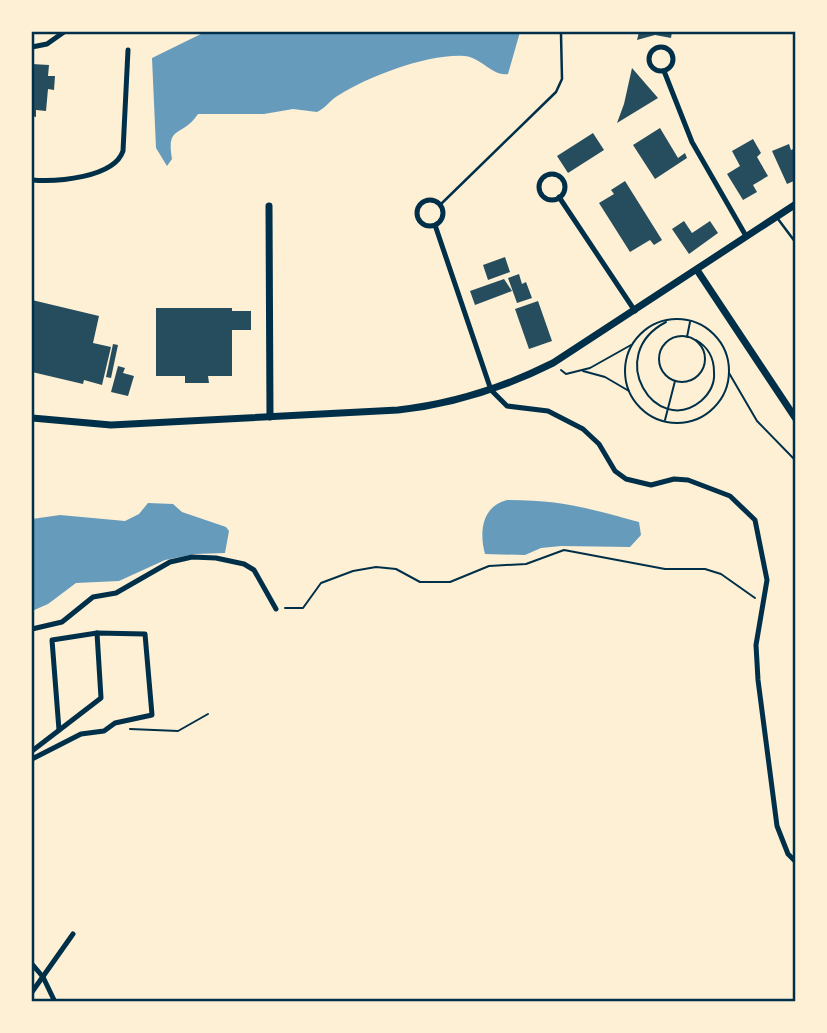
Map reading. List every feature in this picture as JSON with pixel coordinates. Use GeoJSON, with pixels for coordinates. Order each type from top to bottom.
{"type":"FeatureCollection","features":[{"type":"Feature","properties":{"kind":"street"},"geometry":{"type":"LineString","coordinates":[[32,47],[47,44],[64,32]]}},
{"type":"Feature","properties":{"kind":"street"},"geometry":{"type":"LineString","coordinates":[[656,47],[666,48],[672,54],[671,65],[664,71],[656,70],[649,63],[649,54],[656,47]]}},
{"type":"Feature","properties":{"kind":"street"},"geometry":{"type":"LineString","coordinates":[[32,180],[73,178],[111,167],[119,161],[123,151],[128,50]]}},
{"type":"Feature","properties":{"kind":"street"},"geometry":{"type":"LineString","coordinates":[[664,71],[692,142],[746,236]]}},
{"type":"Feature","properties":{"kind":"street"},"geometry":{"type":"LineString","coordinates":[[552,174],[562,179],[564,191],[559,197],[551,199],[541,192],[540,184],[544,177],[552,174]]}},
{"type":"Feature","properties":{"kind":"street"},"geometry":{"type":"LineString","coordinates":[[559,197],[635,311]]}},
{"type":"Feature","properties":{"kind":"street"},"geometry":{"type":"LineString","coordinates":[[433,201],[440,205],[442,218],[435,225],[422,222],[418,211],[425,202],[433,201]]}},
{"type":"Feature","properties":{"kind":"street"},"geometry":{"type":"LineString","coordinates":[[32,418],[111,425],[271,417],[423,407],[491,390],[553,363],[796,204]]}},
{"type":"Feature","properties":{"kind":"street"},"geometry":{"type":"LineString","coordinates":[[269,206],[271,417]]}},
{"type":"Feature","properties":{"kind":"street"},"geometry":{"type":"LineString","coordinates":[[435,225],[491,390],[507,406],[548,411],[583,429],[599,444],[615,471],[626,479],[651,485],[674,479],[688,480],[730,496],[755,520],[767,580],[756,645],[758,680],[777,826],[788,854],[796,862]]}},
{"type":"Feature","properties":{"kind":"street"},"geometry":{"type":"LineString","coordinates":[[697,270],[796,419]]}},
{"type":"Feature","properties":{"kind":"street"},"geometry":{"type":"LineString","coordinates":[[32,629],[62,622],[93,597],[116,593],[170,562],[192,557],[216,558],[254,570],[276,609]]}},
{"type":"Feature","properties":{"kind":"street"},"geometry":{"type":"LineString","coordinates":[[32,759],[82,734],[108,730],[115,723],[152,715],[148,639],[141,632],[97,633],[52,640],[59,730]]}},
{"type":"Feature","properties":{"kind":"street"},"geometry":{"type":"LineString","coordinates":[[32,751],[101,698],[97,633]]}},
{"type":"Feature","properties":{"kind":"street"},"geometry":{"type":"LineString","coordinates":[[32,992],[73,934]]}},
{"type":"Feature","properties":{"kind":"street"},"geometry":{"type":"LineString","coordinates":[[32,964],[43,977],[55,1002]]}},
{"type":"Feature","properties":{"kind":"lane"},"geometry":{"type":"LineString","coordinates":[[440,205],[556,92],[562,79],[561,34]]}},
{"type":"Feature","properties":{"kind":"lane"},"geometry":{"type":"LineString","coordinates":[[776,216],[796,243]]}},
{"type":"Feature","properties":{"kind":"path"},"geometry":{"type":"LineString","coordinates":[[671,320],[643,341],[636,368],[639,380],[648,395],[668,408],[682,409],[700,402],[712,384],[712,360],[706,348],[696,341],[687,337],[669,340],[660,356],[662,370],[675,381],[692,380],[703,370],[705,356],[696,341]]}},
{"type":"Feature","properties":{"kind":"path"},"geometry":{"type":"LineString","coordinates":[[630,391],[626,367],[633,345],[652,326],[671,320],[690,321],[705,327],[719,340],[726,354],[729,373],[757,421],[796,461]]}},
{"type":"Feature","properties":{"kind":"path"},"geometry":{"type":"LineString","coordinates":[[687,337],[690,321]]}},
{"type":"Feature","properties":{"kind":"path"},"geometry":{"type":"LineString","coordinates":[[560,368],[566,374],[583,371],[632,344]]}},
{"type":"Feature","properties":{"kind":"path"},"geometry":{"type":"LineString","coordinates":[[583,371],[606,377],[630,391],[645,411],[665,421],[686,422],[709,412],[724,393],[729,373]]}},
{"type":"Feature","properties":{"kind":"path"},"geometry":{"type":"LineString","coordinates":[[665,421],[675,381]]}},
{"type":"Feature","properties":{"kind":"path"},"geometry":{"type":"LineString","coordinates":[[276,609],[303,608],[321,583],[353,571],[376,567],[396,569],[420,582],[450,582],[489,566],[526,564],[564,550],[665,569],[705,569],[720,574],[762,601]]}},
{"type":"Feature","properties":{"kind":"path"},"geometry":{"type":"LineString","coordinates":[[108,730],[178,731],[208,714]]}},
{"type":"Feature","properties":{"kind":"water"},"geometry":{"type":"Polygon","coordinates":[[[205,32],[520,32],[508,74],[497,73],[470,57],[449,56],[416,62],[382,74],[339,95],[317,112],[293,109],[264,114],[198,114],[173,136],[172,159],[167,166],[156,148],[152,58],[205,32]]]}},
{"type":"Feature","properties":{"kind":"water"},"geometry":{"type":"Polygon","coordinates":[[[507,500],[559,503],[639,522],[641,535],[630,547],[561,546],[541,548],[525,555],[485,554],[482,537],[484,521],[492,508],[507,500]]]}},
{"type":"Feature","properties":{"kind":"water"},"geometry":{"type":"Polygon","coordinates":[[[148,503],[173,504],[182,512],[226,527],[229,531],[225,553],[195,554],[165,560],[119,581],[76,583],[48,604],[32,611],[32,519],[60,515],[125,521],[139,514],[148,503]]]}},
{"type":"Feature","properties":{"kind":"building"},"geometry":{"type":"Polygon","coordinates":[[[639,32],[672,32],[671,38],[655,35],[637,40],[639,32]]]}},
{"type":"Feature","properties":{"kind":"building"},"geometry":{"type":"Polygon","coordinates":[[[32,64],[49,65],[48,76],[55,76],[54,90],[48,89],[46,111],[36,110],[36,117],[32,116],[32,64]]]}},
{"type":"Feature","properties":{"kind":"building"},"geometry":{"type":"Polygon","coordinates":[[[632,68],[658,98],[617,123],[624,104],[632,68]]]}},
{"type":"Feature","properties":{"kind":"building"},"geometry":{"type":"Polygon","coordinates":[[[660,128],[678,158],[685,153],[687,158],[655,179],[633,145],[660,128]]]}},
{"type":"Feature","properties":{"kind":"building"},"geometry":{"type":"Polygon","coordinates":[[[593,133],[604,150],[568,173],[557,156],[593,133]]]}},
{"type":"Feature","properties":{"kind":"building"},"geometry":{"type":"Polygon","coordinates":[[[753,139],[761,153],[757,157],[768,176],[753,185],[757,192],[743,200],[727,174],[740,166],[732,151],[753,139]]]}},
{"type":"Feature","properties":{"kind":"building"},"geometry":{"type":"Polygon","coordinates":[[[789,144],[791,150],[796,148],[796,180],[787,184],[772,151],[789,144]]]}},
{"type":"Feature","properties":{"kind":"building"},"geometry":{"type":"Polygon","coordinates":[[[625,181],[662,240],[654,245],[650,240],[630,252],[599,203],[614,194],[611,190],[625,181]]]}},
{"type":"Feature","properties":{"kind":"building"},"geometry":{"type":"Polygon","coordinates":[[[684,221],[692,233],[710,221],[718,233],[689,254],[672,229],[684,221]]]}},
{"type":"Feature","properties":{"kind":"building"},"geometry":{"type":"Polygon","coordinates":[[[505,257],[510,272],[488,280],[483,265],[505,257]]]}},
{"type":"Feature","properties":{"kind":"building"},"geometry":{"type":"Polygon","coordinates":[[[519,274],[522,284],[526,282],[532,298],[517,303],[508,278],[519,274]]]}},
{"type":"Feature","properties":{"kind":"building"},"geometry":{"type":"Polygon","coordinates":[[[504,279],[512,291],[475,305],[470,291],[504,279]]]}},
{"type":"Feature","properties":{"kind":"building"},"geometry":{"type":"Polygon","coordinates":[[[32,300],[99,316],[93,343],[111,347],[102,385],[84,380],[83,384],[32,372],[32,300]]]}},
{"type":"Feature","properties":{"kind":"building"},"geometry":{"type":"Polygon","coordinates":[[[538,301],[552,341],[529,349],[515,309],[538,301]]]}},
{"type":"Feature","properties":{"kind":"building"},"geometry":{"type":"Polygon","coordinates":[[[156,308],[232,308],[232,311],[251,311],[251,330],[232,330],[232,376],[208,376],[209,383],[185,383],[185,376],[156,376],[156,308]]]}},
{"type":"Feature","properties":{"kind":"building"},"geometry":{"type":"Polygon","coordinates":[[[113,344],[118,345],[111,378],[106,377],[113,344]]]}},
{"type":"Feature","properties":{"kind":"building"},"geometry":{"type":"Polygon","coordinates":[[[118,366],[125,368],[123,373],[134,376],[128,396],[111,392],[118,366]]]}}]}
